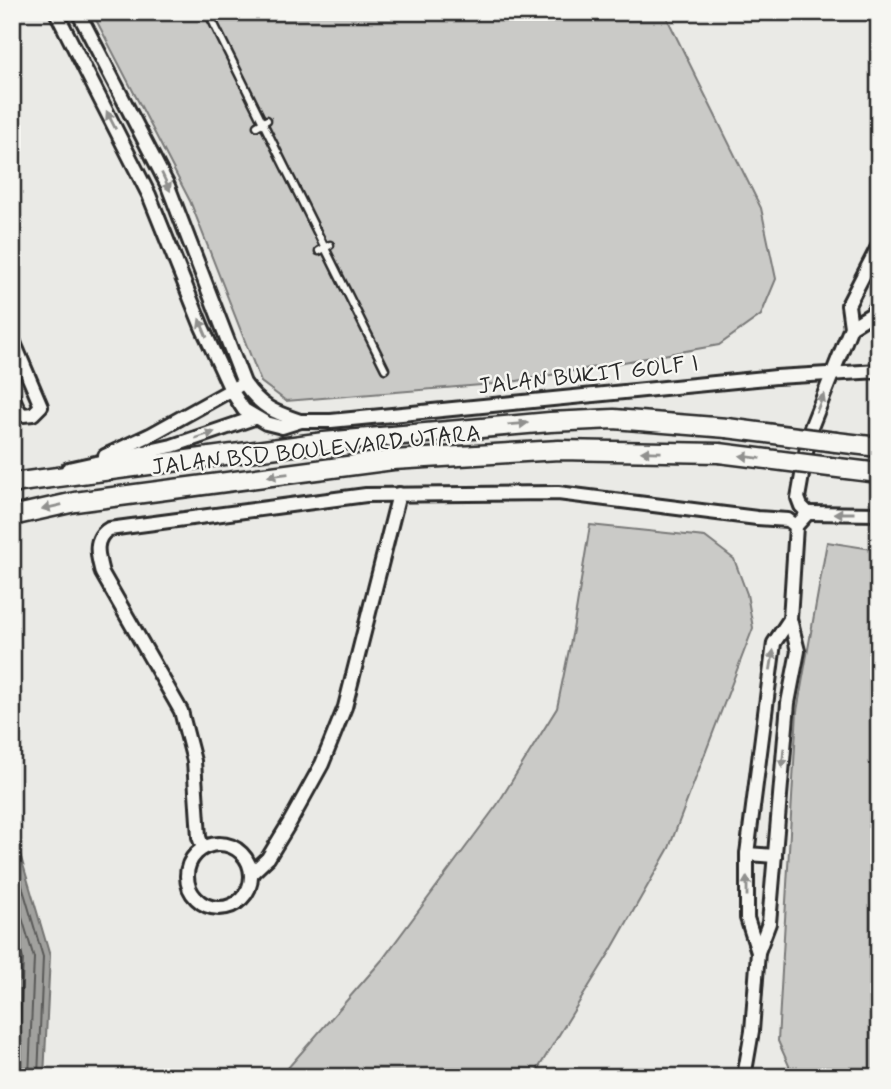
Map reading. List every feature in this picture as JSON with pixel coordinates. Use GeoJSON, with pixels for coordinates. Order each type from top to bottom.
{"type":"FeatureCollection","features":[{"type":"Feature","properties":{"kind":"main road","name":"JALAN BSD BOULEVARD UTARA"},"geometry":{"type":"LineString","coordinates":[[16,483],[324,442],[614,419],[727,428],[879,447]]}},
{"type":"Feature","properties":{"kind":"main road","name":"JALAN BSD BOULEVARD UTARA"},"geometry":{"type":"LineString","coordinates":[[12,516],[75,502],[393,460],[559,450],[719,453],[879,472]]}},
{"type":"Feature","properties":{"kind":"street"},"geometry":{"type":"LineString","coordinates":[[56,12],[149,195],[202,327],[231,390],[244,410],[254,418]]}},
{"type":"Feature","properties":{"kind":"street","name":"JALAN BUKIT GOLF I"},"geometry":{"type":"LineString","coordinates":[[78,12],[168,187],[244,383],[254,398],[270,410],[301,421]]}},
{"type":"Feature","properties":{"kind":"street"},"geometry":{"type":"LineString","coordinates":[[805,510],[797,498],[810,430],[851,327],[848,305],[879,245]]}},
{"type":"Feature","properties":{"kind":"street"},"geometry":{"type":"LineString","coordinates":[[851,327],[872,314],[879,303]]}},
{"type":"Feature","properties":{"kind":"street"},"geometry":{"type":"LineString","coordinates":[[12,338],[41,406],[33,414],[23,415],[12,396]]}},
{"type":"Feature","properties":{"kind":"street","name":"JALAN BUKIT GOLF I"},"geometry":{"type":"LineString","coordinates":[[16,483],[172,446],[254,418],[282,426],[301,421],[331,421],[764,378],[879,371]]}},
{"type":"Feature","properties":{"kind":"street","name":"JALAN BUKIT GOLF I"},"geometry":{"type":"LineString","coordinates":[[96,462],[244,383]]}},
{"type":"Feature","properties":{"kind":"street"},"geometry":{"type":"LineString","coordinates":[[203,848],[198,828],[194,761],[181,711],[103,573],[97,552],[100,536],[109,529],[366,495],[399,494],[558,493],[792,523]]}},
{"type":"Feature","properties":{"kind":"street"},"geometry":{"type":"LineString","coordinates":[[251,874],[246,859],[234,848],[218,844],[203,848],[192,858],[187,878],[191,892],[201,902],[221,908],[234,904],[245,895],[251,874],[268,858],[290,822],[322,764],[345,707],[399,494]]}},
{"type":"Feature","properties":{"kind":"street"},"geometry":{"type":"LineString","coordinates":[[744,1077],[752,1031],[758,952],[769,923],[788,703],[798,651],[790,619],[792,523],[805,510],[879,514]]}},
{"type":"Feature","properties":{"kind":"street"},"geometry":{"type":"LineString","coordinates":[[758,952],[747,918],[747,854],[775,643],[790,619]]}},
{"type":"Feature","properties":{"kind":"street"},"geometry":{"type":"LineString","coordinates":[[766,698],[788,703]]}},
{"type":"Feature","properties":{"kind":"street"},"geometry":{"type":"LineString","coordinates":[[747,854],[775,856]]}},
{"type":"Feature","properties":{"kind":"lane"},"geometry":{"type":"LineString","coordinates":[[208,12],[385,370]]}},
{"type":"Feature","properties":{"kind":"shaded area"},"geometry":{"type":"Polygon","coordinates":[[[92,12],[664,12],[761,208],[776,279],[761,315],[719,345],[506,383],[286,401],[261,382],[190,201],[92,12]]]}},
{"type":"Feature","properties":{"kind":"shaded area"},"geometry":{"type":"Polygon","coordinates":[[[590,525],[705,537],[734,559],[747,594],[753,628],[669,848],[610,952],[533,1077],[280,1077],[382,960],[497,805],[557,708],[590,525]]]}},
{"type":"Feature","properties":{"kind":"shaded area"},"geometry":{"type":"Polygon","coordinates":[[[827,542],[872,549],[875,643],[879,670],[879,1077],[794,1077],[778,1041],[797,711],[827,542]]]}},
{"type":"Feature","properties":{"kind":"water"},"geometry":{"type":"Polygon","coordinates":[[[12,827],[50,956],[44,1077],[12,1077],[12,827]]]}}]}
